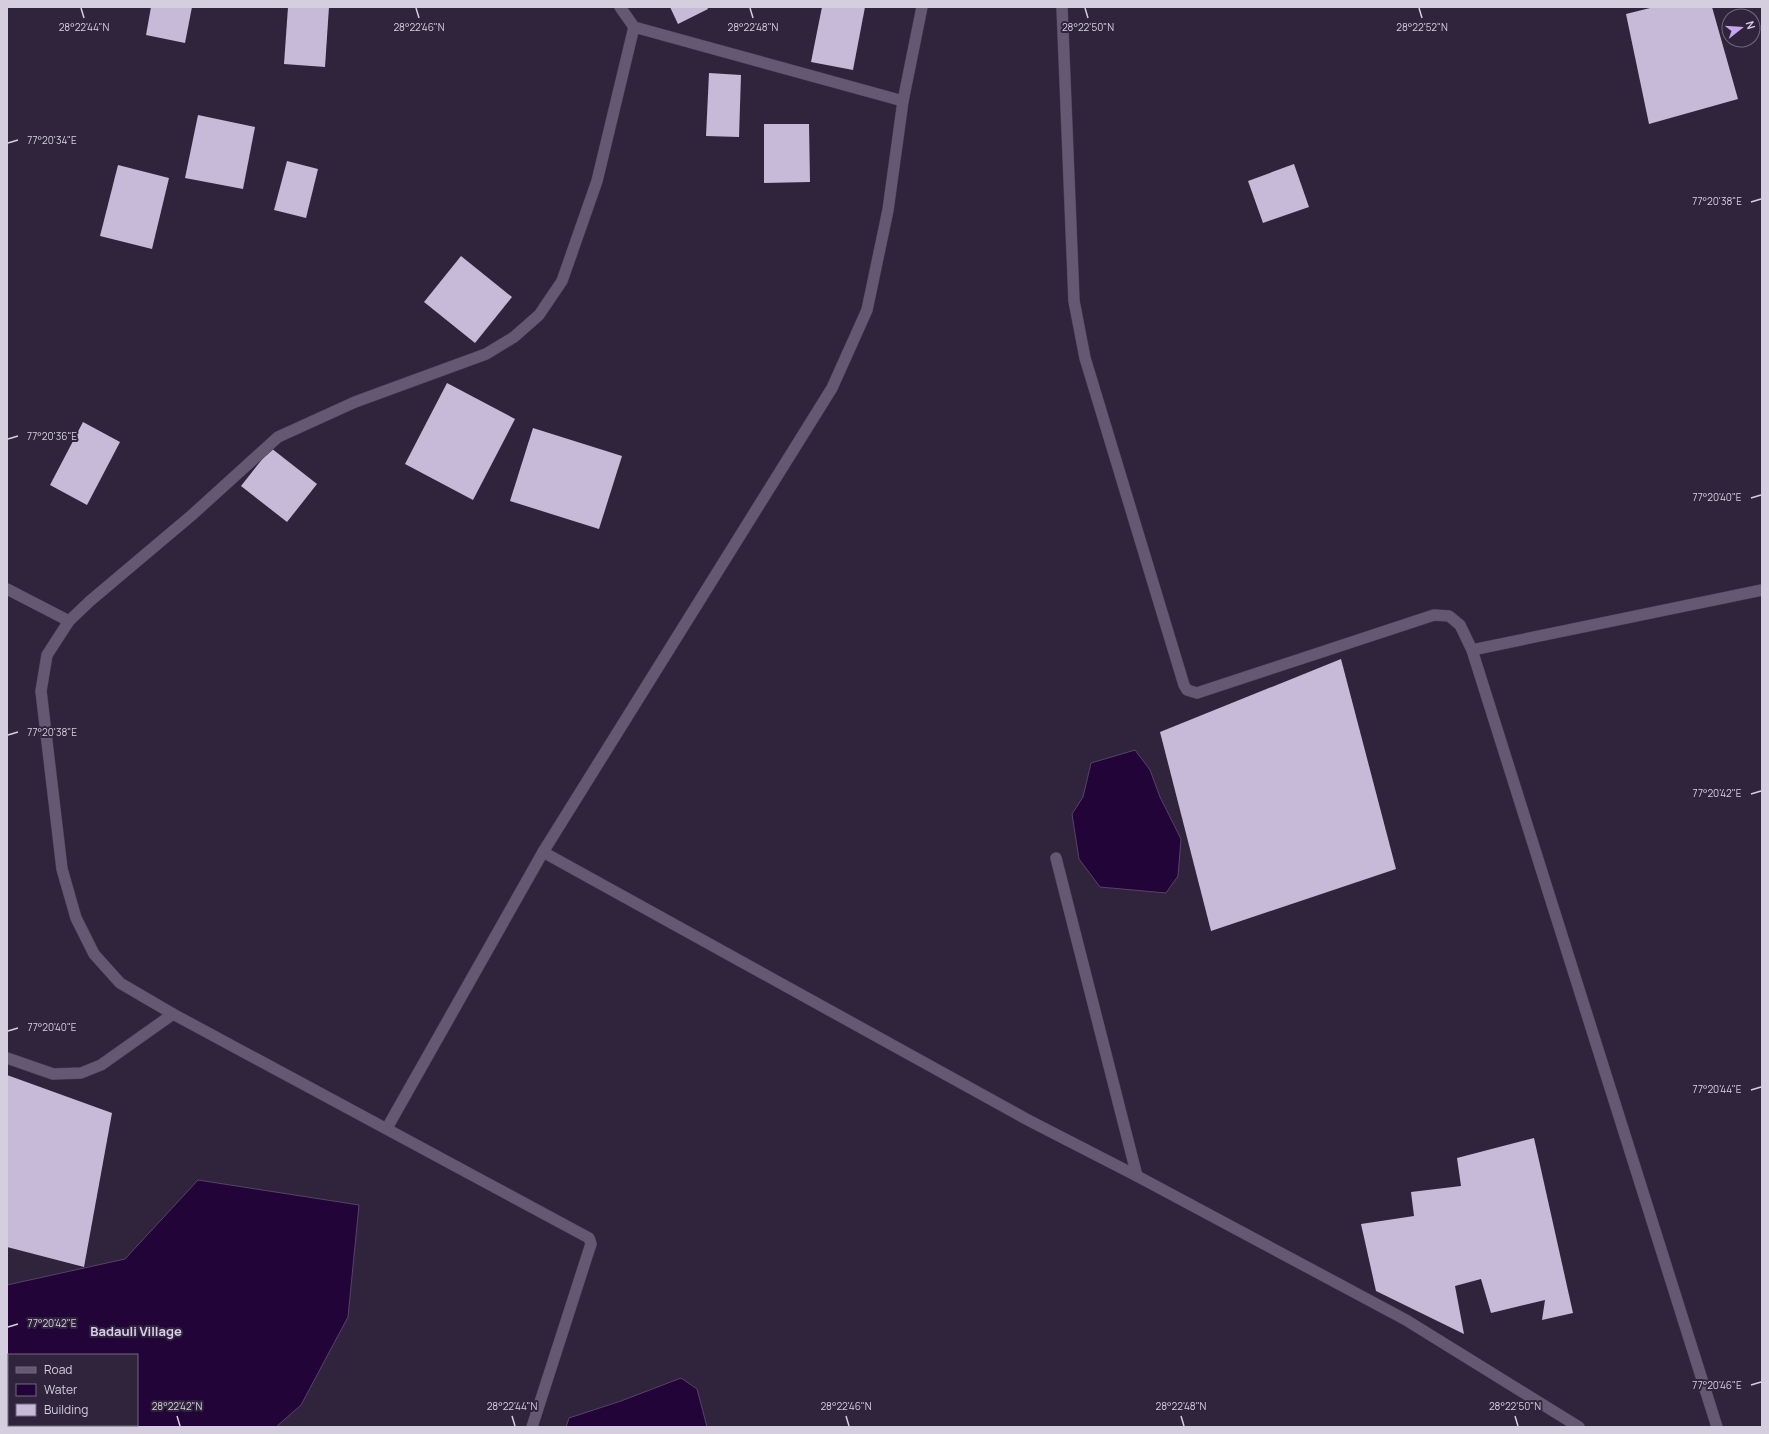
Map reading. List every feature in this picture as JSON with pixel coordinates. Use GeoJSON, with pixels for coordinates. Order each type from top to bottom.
{"type":"FeatureCollection","features":[{"type":"Feature","properties":{"kind":"street"},"geometry":{"type":"LineString","coordinates":[[620,7],[634,27],[903,101]]}},
{"type":"Feature","properties":{"kind":"street"},"geometry":{"type":"LineString","coordinates":[[387,1128],[543,852],[832,388],[866,310],[888,210],[903,101],[922,7]]}},
{"type":"Feature","properties":{"kind":"street"},"geometry":{"type":"LineString","coordinates":[[1062,7],[1074,301],[1079,332],[1085,358],[1184,686],[1187,690],[1197,693],[1434,615],[1449,616],[1460,625],[1472,650],[1717,1427]]}},
{"type":"Feature","properties":{"kind":"street"},"geometry":{"type":"LineString","coordinates":[[532,1427],[591,1244],[589,1238],[173,1014],[120,983],[94,954],[76,918],[62,869],[42,691],[47,655],[69,621],[90,601],[192,515],[278,438],[355,402],[486,354],[514,337],[539,314],[562,281],[597,181],[634,27]]}},
{"type":"Feature","properties":{"kind":"street"},"geometry":{"type":"LineString","coordinates":[[7,589],[69,621]]}},
{"type":"Feature","properties":{"kind":"street"},"geometry":{"type":"LineString","coordinates":[[1472,650],[1762,590]]}},
{"type":"Feature","properties":{"kind":"street"},"geometry":{"type":"LineString","coordinates":[[543,852],[1028,1120],[1137,1176],[1406,1320],[1579,1427]]}},
{"type":"Feature","properties":{"kind":"street"},"geometry":{"type":"LineString","coordinates":[[1056,858],[1137,1176]]}},
{"type":"Feature","properties":{"kind":"street"},"geometry":{"type":"LineString","coordinates":[[7,1058],[53,1074],[81,1073],[101,1066],[173,1014]]}},
{"type":"Feature","properties":{"kind":"water"},"geometry":{"type":"Polygon","coordinates":[[[1135,750],[1150,770],[1160,797],[1181,839],[1178,876],[1166,893],[1100,887],[1079,859],[1072,814],[1083,797],[1091,763],[1135,750]]]}},
{"type":"Feature","properties":{"kind":"water"},"geometry":{"type":"Polygon","coordinates":[[[198,1180],[359,1205],[348,1317],[301,1405],[276,1427],[7,1427],[7,1285],[125,1259],[198,1180]]]}},
{"type":"Feature","properties":{"kind":"water"},"geometry":{"type":"Polygon","coordinates":[[[681,1378],[697,1389],[707,1427],[566,1427],[569,1418],[621,1401],[681,1378]]]}},
{"type":"Feature","properties":{"kind":"building"},"geometry":{"type":"Polygon","coordinates":[[[151,7],[192,7],[185,43],[146,35],[151,7]]]}},
{"type":"Feature","properties":{"kind":"building"},"geometry":{"type":"Polygon","coordinates":[[[288,7],[329,7],[325,67],[284,64],[288,7]]]}},
{"type":"Feature","properties":{"kind":"building"},"geometry":{"type":"Polygon","coordinates":[[[670,7],[707,7],[708,9],[678,24],[670,7]]]}},
{"type":"Feature","properties":{"kind":"building"},"geometry":{"type":"Polygon","coordinates":[[[822,7],[865,7],[853,70],[811,62],[822,7]]]}},
{"type":"Feature","properties":{"kind":"building"},"geometry":{"type":"Polygon","coordinates":[[[1654,7],[1712,7],[1721,39],[1721,48],[1724,48],[1738,99],[1649,124],[1626,14],[1654,7]]]}},
{"type":"Feature","properties":{"kind":"building"},"geometry":{"type":"Polygon","coordinates":[[[709,73],[741,75],[739,137],[706,136],[709,73]]]}},
{"type":"Feature","properties":{"kind":"building"},"geometry":{"type":"Polygon","coordinates":[[[198,115],[255,127],[243,189],[185,178],[198,115]]]}},
{"type":"Feature","properties":{"kind":"building"},"geometry":{"type":"Polygon","coordinates":[[[764,124],[809,124],[810,182],[764,183],[764,124]]]}},
{"type":"Feature","properties":{"kind":"building"},"geometry":{"type":"Polygon","coordinates":[[[287,161],[318,169],[306,218],[274,210],[287,161]]]}},
{"type":"Feature","properties":{"kind":"building"},"geometry":{"type":"Polygon","coordinates":[[[1294,164],[1309,207],[1263,223],[1248,181],[1294,164]]]}},
{"type":"Feature","properties":{"kind":"building"},"geometry":{"type":"Polygon","coordinates":[[[118,165],[169,178],[152,249],[100,236],[118,165]]]}},
{"type":"Feature","properties":{"kind":"building"},"geometry":{"type":"Polygon","coordinates":[[[461,256],[512,297],[475,343],[424,302],[461,256]]]}},
{"type":"Feature","properties":{"kind":"building"},"geometry":{"type":"Polygon","coordinates":[[[447,383],[515,419],[473,500],[405,464],[447,383]]]}},
{"type":"Feature","properties":{"kind":"building"},"geometry":{"type":"Polygon","coordinates":[[[83,422],[120,442],[87,505],[50,485],[83,422]]]}},
{"type":"Feature","properties":{"kind":"building"},"geometry":{"type":"Polygon","coordinates":[[[533,428],[622,456],[599,529],[510,501],[533,428]]]}},
{"type":"Feature","properties":{"kind":"building"},"geometry":{"type":"Polygon","coordinates":[[[271,448],[317,484],[287,522],[241,486],[271,448]]]}},
{"type":"Feature","properties":{"kind":"building"},"geometry":{"type":"Polygon","coordinates":[[[1341,659],[1396,869],[1211,931],[1160,732],[1341,659]]]}},
{"type":"Feature","properties":{"kind":"building"},"geometry":{"type":"Polygon","coordinates":[[[7,1075],[112,1113],[84,1267],[7,1247],[7,1075]]]}},
{"type":"Feature","properties":{"kind":"building"},"geometry":{"type":"Polygon","coordinates":[[[1534,1138],[1573,1313],[1542,1320],[1545,1300],[1491,1313],[1481,1279],[1455,1286],[1464,1334],[1376,1291],[1361,1224],[1414,1216],[1411,1192],[1461,1186],[1457,1158],[1534,1138]]]}},
{"type":"Feature","properties":{"kind":"district","name":"Badauli Village"},"geometry":{"type":"Point","coordinates":[136,1331]}}]}
